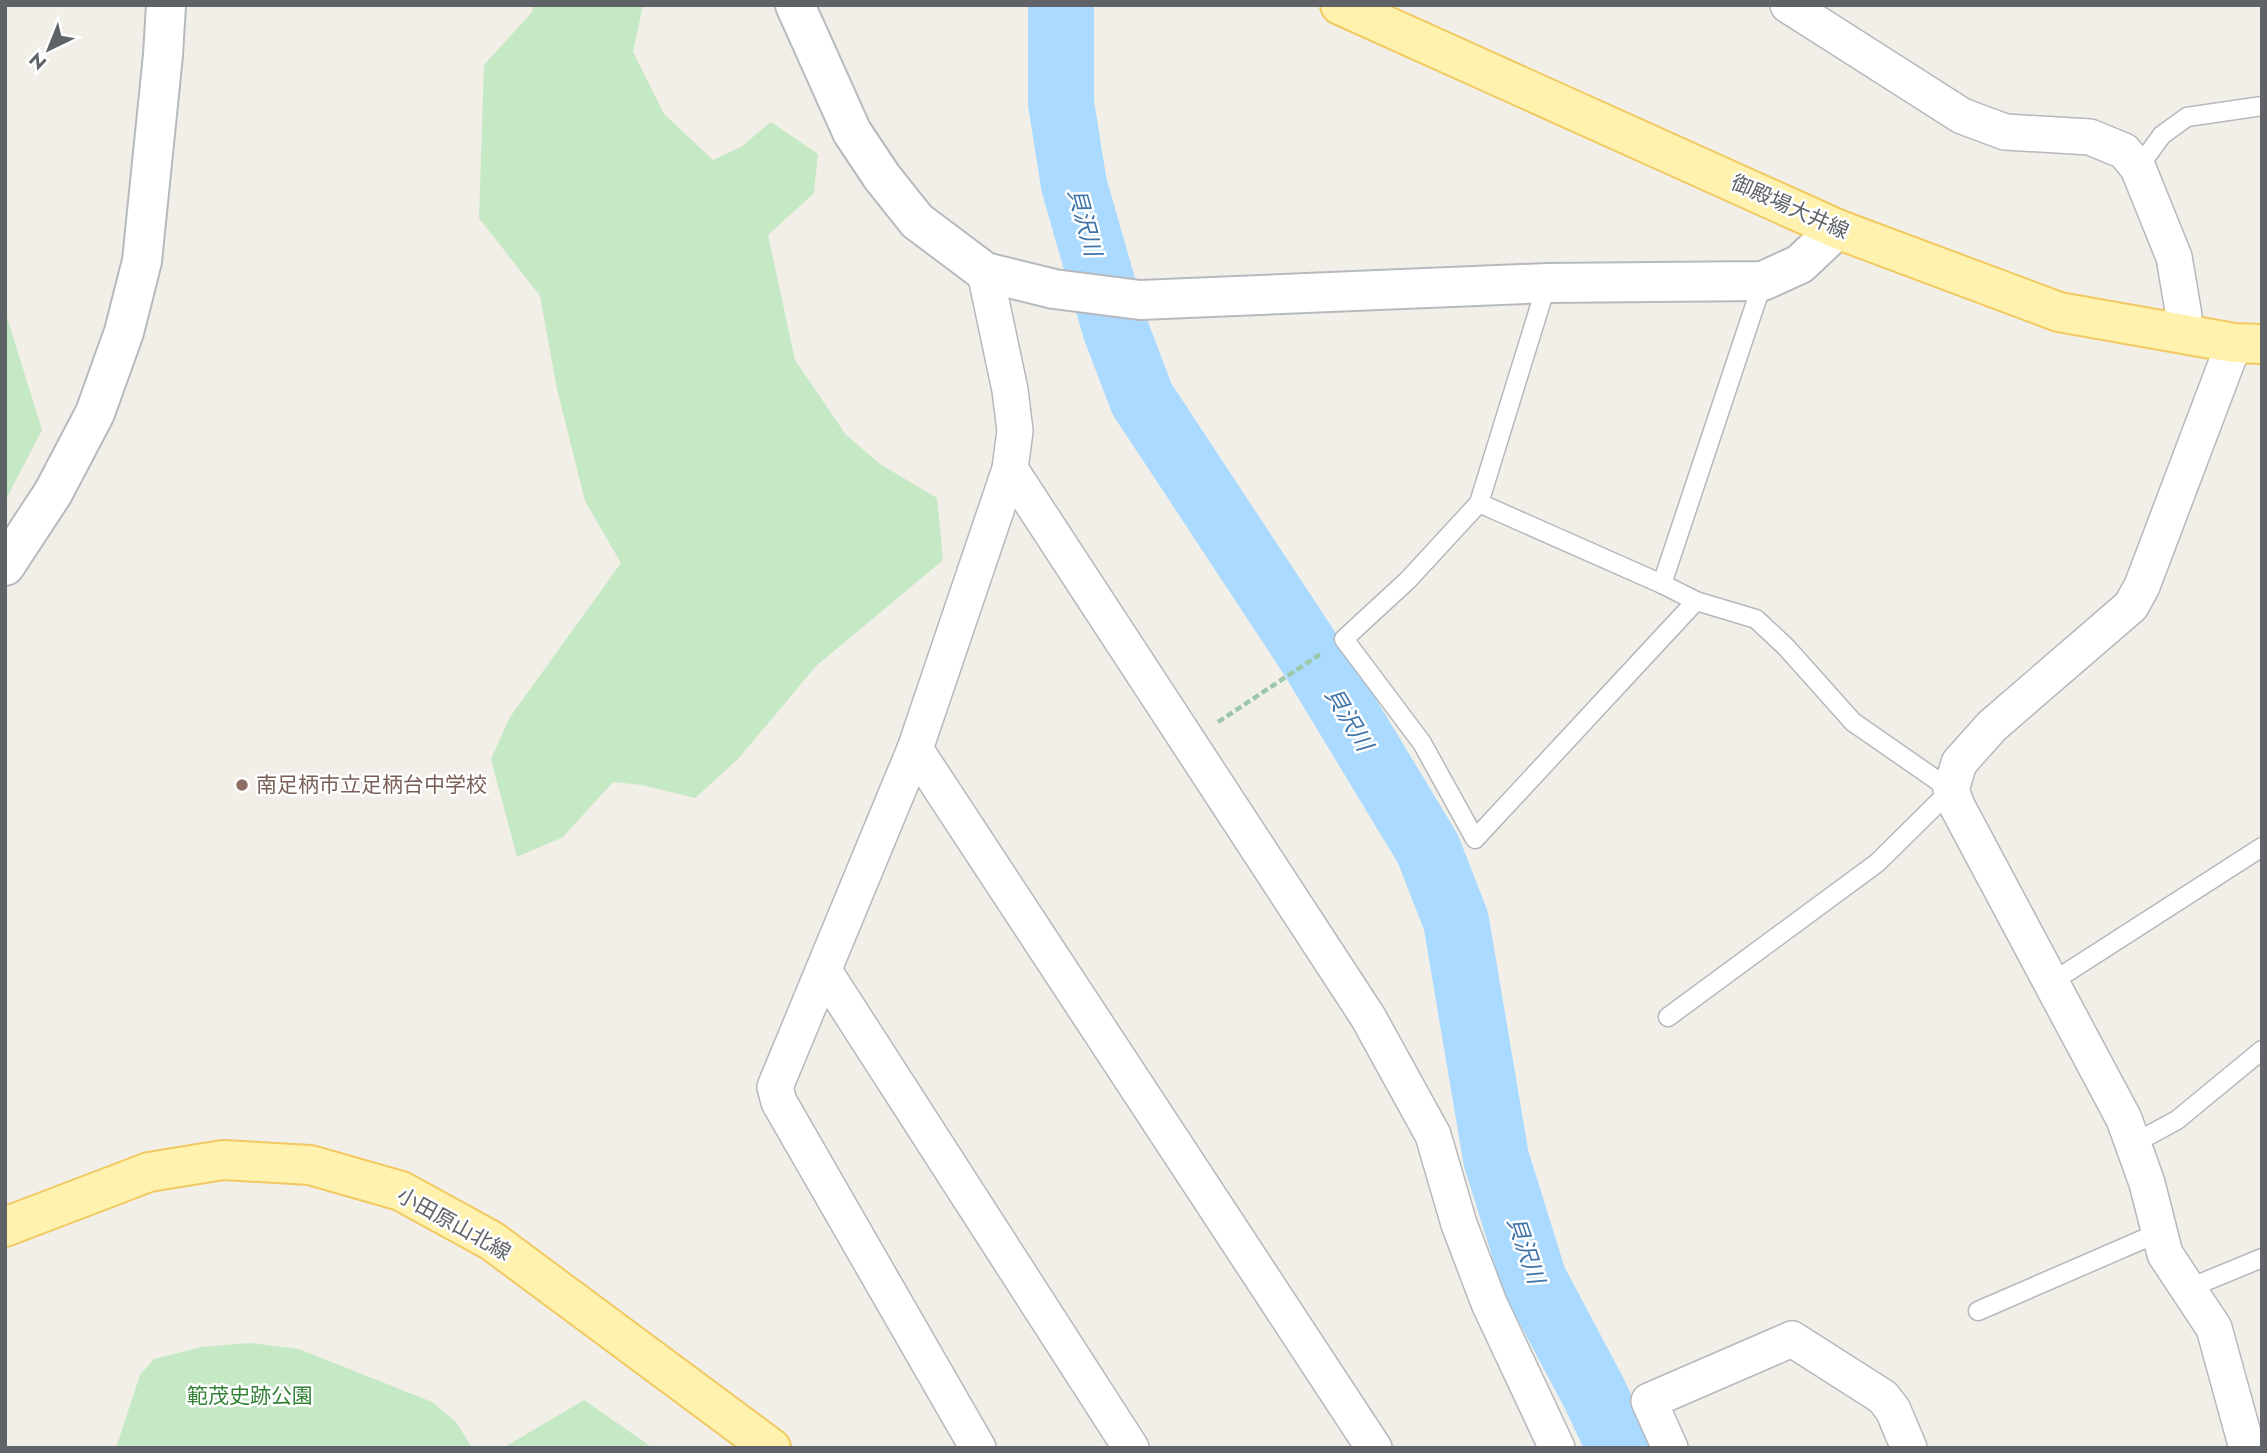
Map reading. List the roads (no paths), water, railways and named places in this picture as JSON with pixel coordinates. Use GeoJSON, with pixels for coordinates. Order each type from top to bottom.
{"type":"FeatureCollection","features":[{"type":"Feature","properties":{"kind":"main road","name":"御殿場大井線"},"geometry":{"type":"LineString","coordinates":[[1340,5],[1837,229],[2059,312],[2248,344]]}},
{"type":"Feature","properties":{"kind":"main road","name":"小田原山北線"},"geometry":{"type":"LineString","coordinates":[[5,1227],[149,1172],[223,1160],[310,1165],[401,1191],[492,1241],[771,1448]]}},
{"type":"Feature","properties":{"kind":"street"},"geometry":{"type":"LineString","coordinates":[[5,566],[54,493],[95,413],[124,332],[142,261],[166,5]]}},
{"type":"Feature","properties":{"kind":"street"},"geometry":{"type":"LineString","coordinates":[[795,5],[852,132],[882,177],[917,221],[985,272],[1054,289],[1140,299],[1547,283],[1763,281],[1800,264],[1837,229]]}},
{"type":"Feature","properties":{"kind":"street"},"geometry":{"type":"LineString","coordinates":[[1788,5],[1962,116],[2006,132],[2090,137],[2124,151],[2138,168],[2174,257],[2184,317],[2183,334]]}},
{"type":"Feature","properties":{"kind":"street"},"geometry":{"type":"LineString","coordinates":[[978,1448],[779,1102],[775,1087],[915,748],[1010,469],[1015,431],[1010,390],[985,272]]}},
{"type":"Feature","properties":{"kind":"street"},"geometry":{"type":"LineString","coordinates":[[2247,1448],[2214,1328],[2165,1254],[2124,1119],[1951,790],[1959,763],[1992,726],[2131,606],[2248,344]]}},
{"type":"Feature","properties":{"kind":"street"},"geometry":{"type":"LineString","coordinates":[[1010,469],[1368,1017],[1433,1135],[1459,1224],[1489,1303],[1557,1448]]}},
{"type":"Feature","properties":{"kind":"street"},"geometry":{"type":"LineString","coordinates":[[915,748],[1374,1448]]}},
{"type":"Feature","properties":{"kind":"street"},"geometry":{"type":"LineString","coordinates":[[824,971],[1131,1448]]}},
{"type":"Feature","properties":{"kind":"street"},"geometry":{"type":"LineString","coordinates":[[1670,1448],[1648,1401],[1792,1339],[1883,1397],[1894,1410],[1909,1448]]}},
{"type":"Feature","properties":{"kind":"lane"},"geometry":{"type":"LineString","coordinates":[[2138,168],[2162,135],[2187,117],[2262,106]]}},
{"type":"Feature","properties":{"kind":"lane"},"geometry":{"type":"LineString","coordinates":[[1662,584],[1763,281]]}},
{"type":"Feature","properties":{"kind":"lane"},"geometry":{"type":"LineString","coordinates":[[1547,283],[1479,503],[1408,580],[1344,639],[1422,743],[1475,839],[1696,601]]}},
{"type":"Feature","properties":{"kind":"lane"},"geometry":{"type":"LineString","coordinates":[[1479,503],[1696,601],[1756,619],[1786,647],[1853,722],[1951,790],[1877,863],[1668,1017]]}},
{"type":"Feature","properties":{"kind":"lane"},"geometry":{"type":"LineString","coordinates":[[2052,982],[2262,847]]}},
{"type":"Feature","properties":{"kind":"lane"},"geometry":{"type":"LineString","coordinates":[[2133,1144],[2177,1120],[2262,1050]]}},
{"type":"Feature","properties":{"kind":"lane"},"geometry":{"type":"LineString","coordinates":[[1978,1311],[2160,1232]]}},
{"type":"Feature","properties":{"kind":"lane"},"geometry":{"type":"LineString","coordinates":[[2187,1289],[2262,1258]]}},
{"type":"Feature","properties":{"kind":"waterway","name":"貝沢川"},"geometry":{"type":"LineString","coordinates":[[1061,5],[1061,103],[1074,185],[1115,328],[1142,399],[1312,657],[1428,849],[1456,921],[1496,1158],[1534,1280],[1620,1448]]}},
{"type":"Feature","properties":{"kind":"place","name":"南足柄市立足柄台中学校"},"geometry":{"type":"Point","coordinates":[242,785]}},
{"type":"Feature","properties":{"kind":"park label","name":"範茂史跡公園"},"geometry":{"type":"Point","coordinates":[250,1396]}}]}
